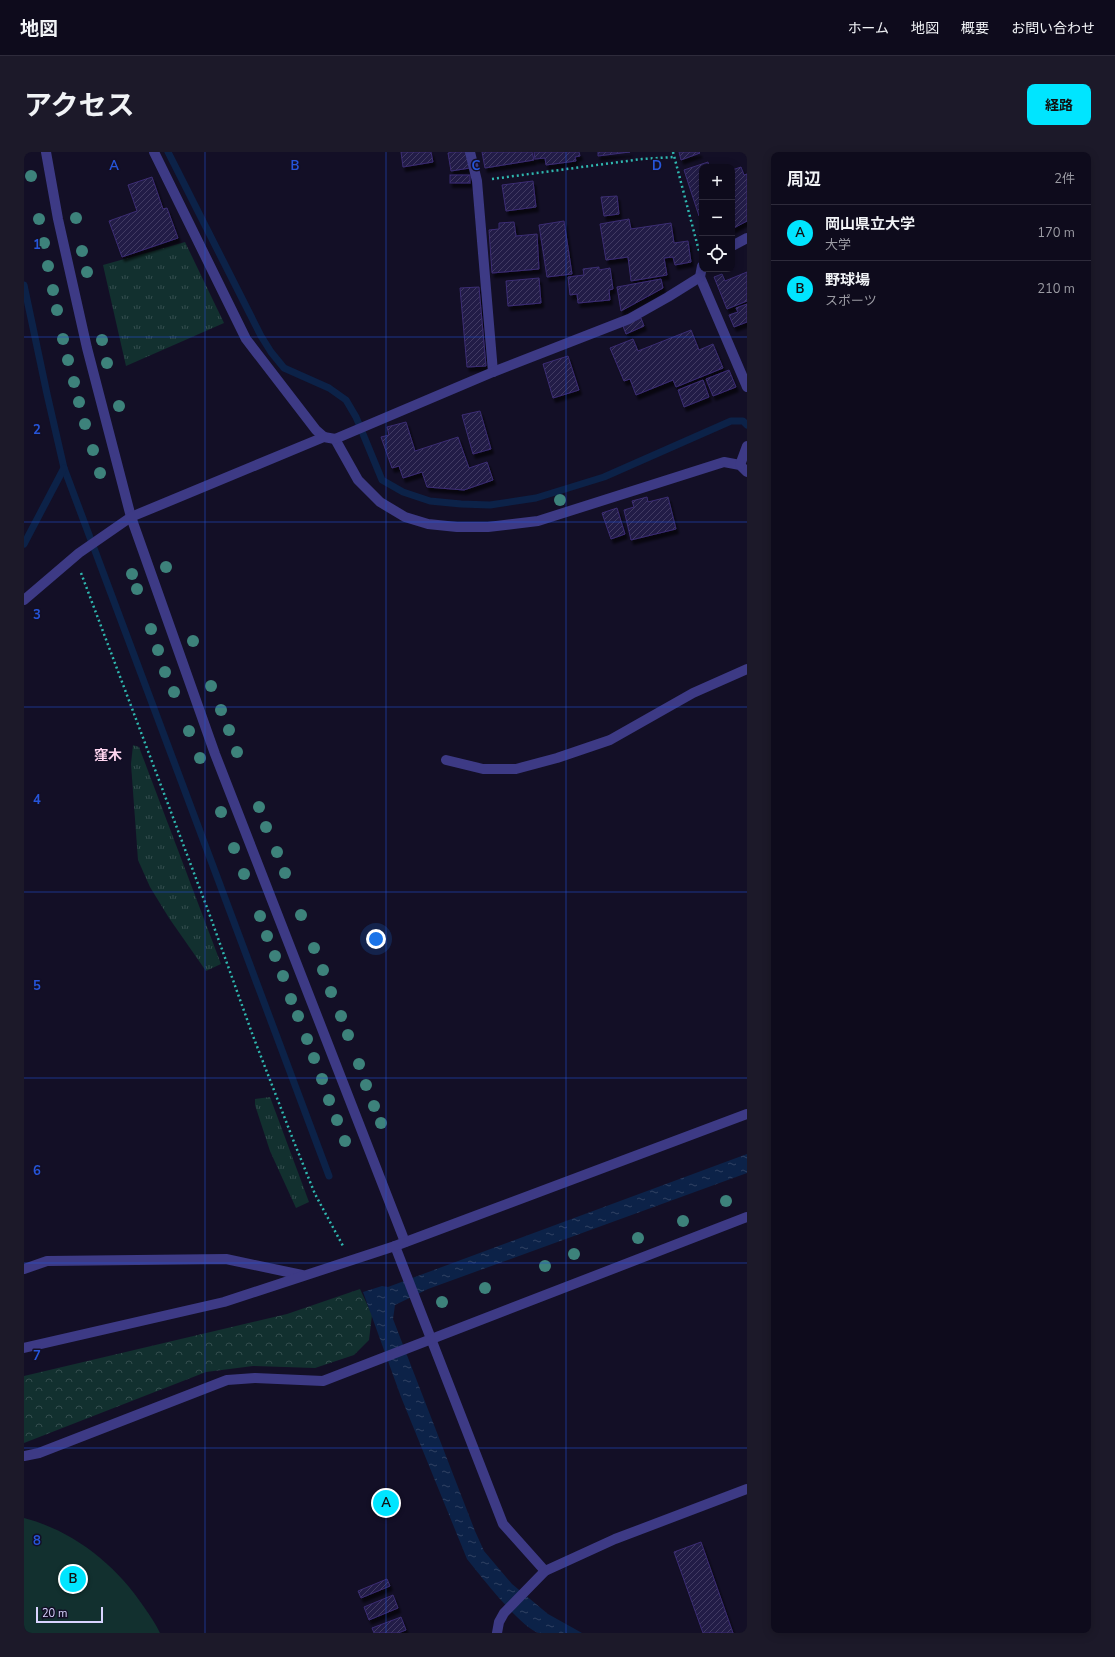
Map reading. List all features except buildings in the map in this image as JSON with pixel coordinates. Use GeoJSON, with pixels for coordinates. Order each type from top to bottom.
{"type":"FeatureCollection","features":[{"type":"Feature","properties":{"kind":"street"},"geometry":{"type":"LineString","coordinates":[[46,152],[58,219],[87,348],[131,517],[215,754],[405,1242]]}},
{"type":"Feature","properties":{"kind":"street"},"geometry":{"type":"LineString","coordinates":[[154,152],[236,321],[246,338],[316,430],[324,437],[335,439],[493,372],[629,319],[700,277]]}},
{"type":"Feature","properties":{"kind":"street"},"geometry":{"type":"LineString","coordinates":[[470,152],[477,181],[493,372]]}},
{"type":"Feature","properties":{"kind":"street"},"geometry":{"type":"LineString","coordinates":[[735,244],[747,238]]}},
{"type":"Feature","properties":{"kind":"street"},"geometry":{"type":"LineString","coordinates":[[701,272],[700,277],[747,387]]}},
{"type":"Feature","properties":{"kind":"street"},"geometry":{"type":"LineString","coordinates":[[24,600],[76,556],[131,517],[324,437]]}},
{"type":"Feature","properties":{"kind":"street"},"geometry":{"type":"LineString","coordinates":[[335,439],[358,480],[380,502],[405,517],[428,524],[457,527],[488,527],[538,521],[724,462],[743,468],[747,446]]}},
{"type":"Feature","properties":{"kind":"street"},"geometry":{"type":"LineString","coordinates":[[446,760],[483,769],[516,769],[557,758],[610,740],[693,693],[747,669]]}},
{"type":"Feature","properties":{"kind":"street"},"geometry":{"type":"LineString","coordinates":[[24,1348],[224,1302],[395,1246],[747,1114]]}},
{"type":"Feature","properties":{"kind":"street"},"geometry":{"type":"LineString","coordinates":[[24,1456],[39,1453],[227,1380],[255,1378],[323,1381],[747,1218]]}},
{"type":"Feature","properties":{"kind":"street"},"geometry":{"type":"LineString","coordinates":[[395,1246],[503,1524],[545,1571]]}},
{"type":"Feature","properties":{"kind":"street"},"geometry":{"type":"LineString","coordinates":[[24,1269],[47,1261],[226,1259],[304,1275]]}},
{"type":"Feature","properties":{"kind":"street"},"geometry":{"type":"LineString","coordinates":[[497,1633],[499,1622],[504,1613],[545,1571],[615,1539],[747,1489]]}},
{"type":"Feature","properties":{"kind":"path"},"geometry":{"type":"LineString","coordinates":[[673,152],[699,250]]}},
{"type":"Feature","properties":{"kind":"path"},"geometry":{"type":"LineString","coordinates":[[477,181],[642,159],[674,157]]}},
{"type":"Feature","properties":{"kind":"path"},"geometry":{"type":"LineString","coordinates":[[76,556],[253,1036],[294,1142],[315,1194],[339,1240],[353,1260]]}},
{"type":"Feature","properties":{"kind":"green space"},"geometry":{"type":"Polygon","coordinates":[[[185,242],[224,323],[126,366],[103,265],[185,242]]]}},
{"type":"Feature","properties":{"kind":"green space"},"geometry":{"type":"Polygon","coordinates":[[[133,745],[139,747],[221,964],[206,971],[169,918],[150,887],[138,860],[131,764],[133,745]]]}},
{"type":"Feature","properties":{"kind":"green space"},"geometry":{"type":"Polygon","coordinates":[[[270,1097],[309,1202],[296,1208],[270,1151],[255,1105],[255,1099],[270,1097]]]}},
{"type":"Feature","properties":{"kind":"green space"},"geometry":{"type":"Polygon","coordinates":[[[360,1289],[372,1315],[369,1340],[354,1355],[315,1368],[253,1366],[206,1372],[24,1443],[24,1376],[287,1314],[360,1289]]]}},
{"type":"Feature","properties":{"kind":"green space"},"geometry":{"type":"Polygon","coordinates":[[[24,1518],[60,1531],[77,1541],[107,1564],[133,1592],[153,1620],[160,1633],[24,1633],[24,1518]]]}},
{"type":"Feature","properties":{"kind":"water"},"geometry":{"type":"Polygon","coordinates":[[[747,1154],[747,1173],[428,1289],[395,1305],[393,1319],[484,1551],[512,1584],[548,1614],[582,1633],[539,1633],[522,1622],[512,1612],[467,1559],[401,1397],[363,1292],[382,1286],[388,1287],[747,1154]]]}},
{"type":"Feature","properties":{"kind":"waterway"},"geometry":{"type":"LineString","coordinates":[[168,152],[261,336],[271,352],[284,368],[329,388],[346,400],[356,417],[382,480],[403,492],[430,501],[461,504],[490,505],[536,498],[604,477],[731,421],[743,421],[747,425]]}},
{"type":"Feature","properties":{"kind":"waterway"},"geometry":{"type":"LineString","coordinates":[[24,285],[64,468],[329,1176]]}},
{"type":"Feature","properties":{"kind":"waterway"},"geometry":{"type":"LineString","coordinates":[[24,544],[64,468]]}},
{"type":"Feature","properties":{"kind":"place","name":"岡山県立大学"},"geometry":{"type":"Point","coordinates":[386,1503]}},
{"type":"Feature","properties":{"kind":"place","name":"野球場"},"geometry":{"type":"Point","coordinates":[73,1579]}},
{"type":"Feature","properties":{"kind":"district","name":"窪木"},"geometry":{"type":"Point","coordinates":[108,755]}}]}
